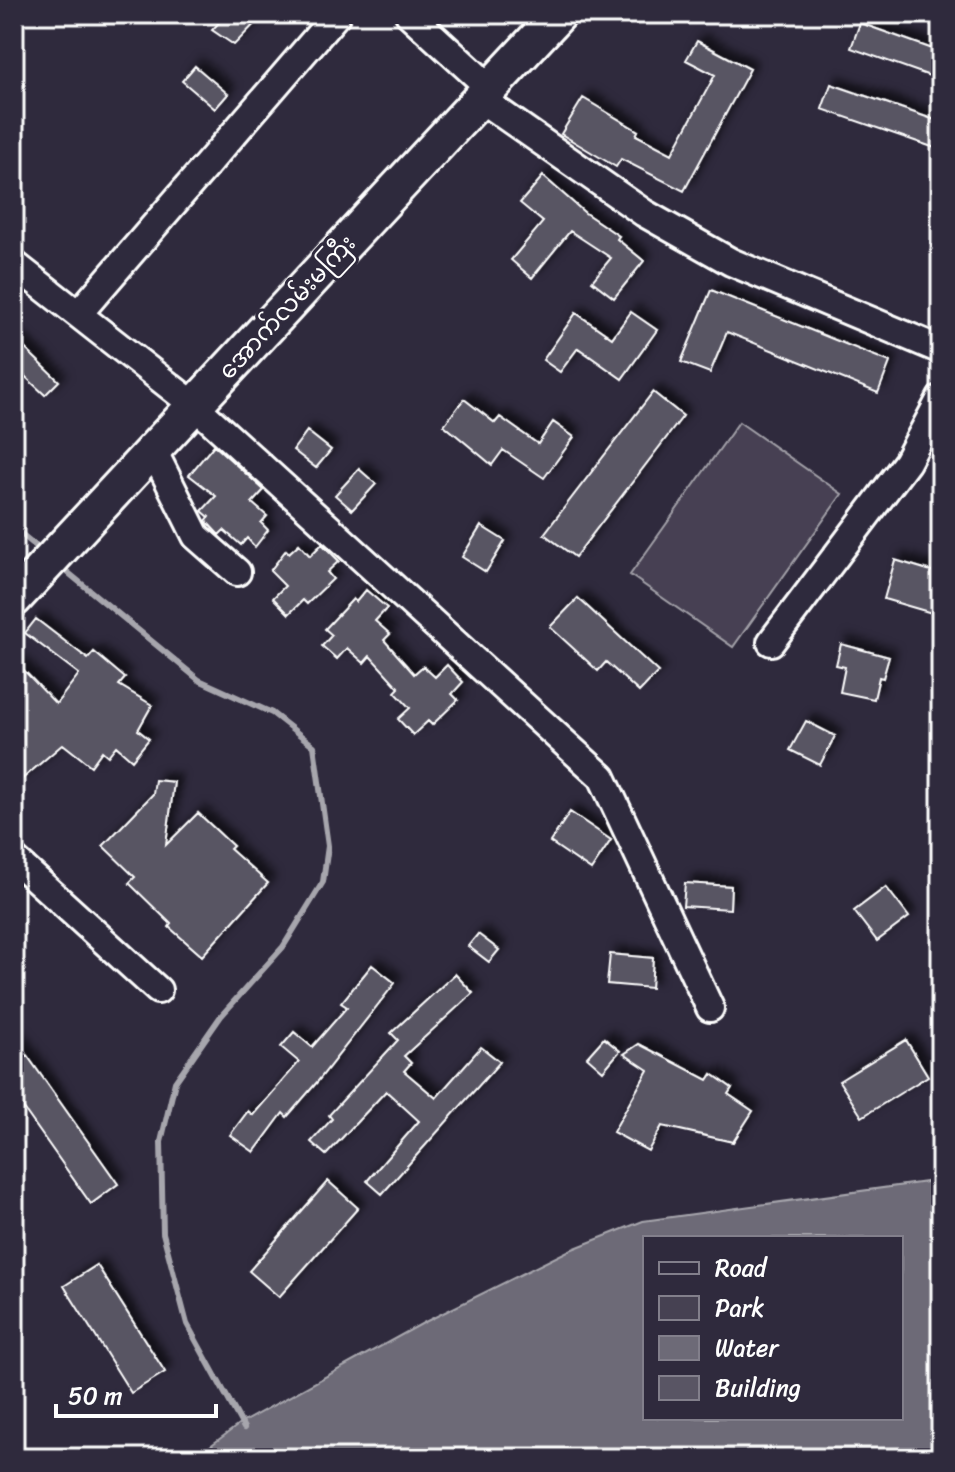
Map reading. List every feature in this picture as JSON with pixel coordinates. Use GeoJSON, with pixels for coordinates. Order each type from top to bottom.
{"type":"FeatureCollection","features":[{"type":"Feature","properties":{"kind":"main road","name":"အောက်လမ်းမကြီး"},"geometry":{"type":"LineString","coordinates":[[14,599],[487,95],[559,14]]}},
{"type":"Feature","properties":{"kind":"lane"},"geometry":{"type":"LineString","coordinates":[[79,313],[337,14]]}},
{"type":"Feature","properties":{"kind":"lane"},"geometry":{"type":"LineString","coordinates":[[409,14],[487,95],[644,213],[731,262],[941,350]]}},
{"type":"Feature","properties":{"kind":"lane"},"geometry":{"type":"LineString","coordinates":[[14,264],[195,406],[602,777],[710,1008]]}},
{"type":"Feature","properties":{"kind":"lane"},"geometry":{"type":"LineString","coordinates":[[771,642],[907,462],[941,398]]}},
{"type":"Feature","properties":{"kind":"lane"},"geometry":{"type":"LineString","coordinates":[[153,450],[196,536],[237,572]]}},
{"type":"Feature","properties":{"kind":"lane"},"geometry":{"type":"LineString","coordinates":[[14,859],[158,990]]}},
{"type":"Feature","properties":{"kind":"green space"},"geometry":{"type":"Polygon","coordinates":[[[739,422],[842,494],[733,647],[630,575],[739,422]]]}},
{"type":"Feature","properties":{"kind":"water"},"geometry":{"type":"Polygon","coordinates":[[[941,1180],[941,1458],[194,1458],[241,1423],[425,1322],[570,1250],[643,1221],[941,1180]]]}},
{"type":"Feature","properties":{"kind":"building"},"geometry":{"type":"Polygon","coordinates":[[[227,14],[264,14],[234,45],[212,30],[227,14]]]}},
{"type":"Feature","properties":{"kind":"building"},"geometry":{"type":"Polygon","coordinates":[[[860,23],[941,52],[941,80],[851,48],[860,23]]]}},
{"type":"Feature","properties":{"kind":"building"},"geometry":{"type":"Polygon","coordinates":[[[697,41],[750,69],[684,191],[621,159],[616,167],[561,134],[583,98],[638,131],[636,135],[672,154],[715,75],[686,60],[697,41]]]}},
{"type":"Feature","properties":{"kind":"building"},"geometry":{"type":"Polygon","coordinates":[[[195,66],[228,94],[215,109],[182,81],[195,66]]]}},
{"type":"Feature","properties":{"kind":"building"},"geometry":{"type":"Polygon","coordinates":[[[831,84],[941,122],[941,150],[822,109],[831,84]]]}},
{"type":"Feature","properties":{"kind":"building"},"geometry":{"type":"Polygon","coordinates":[[[543,176],[585,213],[619,236],[617,239],[644,261],[614,298],[592,281],[611,258],[570,231],[532,278],[511,260],[543,222],[520,203],[543,176]]]}},
{"type":"Feature","properties":{"kind":"building"},"geometry":{"type":"Polygon","coordinates":[[[711,290],[890,362],[878,393],[727,332],[710,373],[681,362],[711,290]]]}},
{"type":"Feature","properties":{"kind":"building"},"geometry":{"type":"Polygon","coordinates":[[[631,312],[657,330],[622,379],[578,348],[560,372],[543,360],[576,313],[612,338],[631,312]]]}},
{"type":"Feature","properties":{"kind":"building"},"geometry":{"type":"Polygon","coordinates":[[[14,338],[59,381],[45,395],[14,366],[14,338]]]}},
{"type":"Feature","properties":{"kind":"building"},"geometry":{"type":"Polygon","coordinates":[[[653,392],[683,416],[575,557],[544,534],[653,392]]]}},
{"type":"Feature","properties":{"kind":"building"},"geometry":{"type":"Polygon","coordinates":[[[464,399],[495,423],[500,417],[538,444],[553,422],[574,437],[544,478],[503,450],[492,465],[444,425],[464,399]]]}},
{"type":"Feature","properties":{"kind":"building"},"geometry":{"type":"Polygon","coordinates":[[[307,431],[331,450],[316,468],[293,450],[307,431]]]}},
{"type":"Feature","properties":{"kind":"building"},"geometry":{"type":"Polygon","coordinates":[[[214,445],[264,490],[252,503],[267,516],[261,523],[268,530],[255,547],[247,538],[241,545],[224,530],[219,535],[206,521],[209,517],[202,511],[216,496],[189,475],[214,445]]]}},
{"type":"Feature","properties":{"kind":"building"},"geometry":{"type":"Polygon","coordinates":[[[359,469],[376,484],[352,510],[335,495],[359,469]]]}},
{"type":"Feature","properties":{"kind":"building"},"geometry":{"type":"Polygon","coordinates":[[[481,526],[505,541],[486,572],[462,557],[481,526]]]}},
{"type":"Feature","properties":{"kind":"building"},"geometry":{"type":"Polygon","coordinates":[[[299,544],[310,556],[322,544],[339,561],[327,572],[333,579],[307,604],[303,600],[289,614],[273,598],[285,586],[270,571],[286,550],[289,553],[299,544]]]}},
{"type":"Feature","properties":{"kind":"building"},"geometry":{"type":"Polygon","coordinates":[[[895,560],[941,574],[932,613],[884,599],[895,560]]]}},
{"type":"Feature","properties":{"kind":"building"},"geometry":{"type":"Polygon","coordinates":[[[366,590],[387,608],[375,621],[390,634],[384,640],[414,674],[423,666],[435,677],[447,665],[463,682],[452,694],[458,700],[432,725],[428,721],[413,735],[398,719],[410,708],[395,692],[399,688],[370,656],[364,663],[347,648],[337,659],[322,646],[332,635],[325,629],[353,599],[356,602],[366,590]]]}},
{"type":"Feature","properties":{"kind":"building"},"geometry":{"type":"Polygon","coordinates":[[[578,598],[658,672],[639,692],[606,662],[598,671],[550,627],[578,598]]]}},
{"type":"Feature","properties":{"kind":"building"},"geometry":{"type":"Polygon","coordinates":[[[36,619],[88,659],[94,652],[125,678],[119,685],[152,705],[138,730],[149,739],[132,760],[116,746],[108,756],[102,751],[91,766],[63,744],[14,786],[14,660],[56,704],[79,674],[25,633],[36,619]]]}},
{"type":"Feature","properties":{"kind":"building"},"geometry":{"type":"Polygon","coordinates":[[[841,644],[889,657],[883,678],[879,677],[874,699],[840,692],[845,667],[836,665],[841,644]]]}},
{"type":"Feature","properties":{"kind":"building"},"geometry":{"type":"Polygon","coordinates":[[[806,721],[835,736],[820,765],[790,750],[806,721]]]}},
{"type":"Feature","properties":{"kind":"building"},"geometry":{"type":"Polygon","coordinates":[[[155,780],[174,782],[166,845],[198,813],[233,846],[230,849],[268,883],[202,956],[169,927],[171,924],[129,883],[135,877],[103,846],[153,794],[155,780]]]}},
{"type":"Feature","properties":{"kind":"building"},"geometry":{"type":"Polygon","coordinates":[[[570,812],[611,840],[591,870],[550,842],[570,812]]]}},
{"type":"Feature","properties":{"kind":"building"},"geometry":{"type":"Polygon","coordinates":[[[685,883],[731,886],[730,909],[683,906],[685,883]]]}},
{"type":"Feature","properties":{"kind":"building"},"geometry":{"type":"Polygon","coordinates":[[[886,887],[909,917],[877,941],[854,911],[886,887]]]}},
{"type":"Feature","properties":{"kind":"building"},"geometry":{"type":"Polygon","coordinates":[[[478,934],[499,950],[489,962],[468,946],[478,934]]]}},
{"type":"Feature","properties":{"kind":"building"},"geometry":{"type":"Polygon","coordinates":[[[610,954],[653,958],[651,988],[607,984],[610,954]]]}},
{"type":"Feature","properties":{"kind":"building"},"geometry":{"type":"Polygon","coordinates":[[[372,965],[395,983],[318,1081],[287,1117],[283,1113],[254,1152],[230,1135],[248,1111],[253,1115],[299,1062],[281,1047],[294,1032],[312,1047],[347,1007],[341,1003],[372,965]]]}},
{"type":"Feature","properties":{"kind":"building"},"geometry":{"type":"Polygon","coordinates":[[[455,974],[473,993],[404,1056],[411,1063],[404,1071],[436,1098],[481,1047],[500,1062],[382,1194],[367,1181],[419,1121],[386,1091],[326,1155],[311,1142],[332,1119],[329,1115],[398,1040],[391,1033],[455,974]]]}},
{"type":"Feature","properties":{"kind":"building"},"geometry":{"type":"Polygon","coordinates":[[[14,1037],[118,1184],[91,1204],[14,1095],[14,1037]]]}},
{"type":"Feature","properties":{"kind":"building"},"geometry":{"type":"Polygon","coordinates":[[[604,1038],[620,1051],[603,1071],[587,1057],[604,1038]]]}},
{"type":"Feature","properties":{"kind":"building"},"geometry":{"type":"Polygon","coordinates":[[[906,1040],[928,1076],[862,1117],[839,1081],[906,1040]]]}},
{"type":"Feature","properties":{"kind":"building"},"geometry":{"type":"Polygon","coordinates":[[[639,1044],[708,1080],[712,1074],[732,1088],[728,1094],[753,1111],[733,1142],[662,1126],[648,1151],[613,1132],[648,1070],[624,1054],[639,1044]]]}},
{"type":"Feature","properties":{"kind":"building"},"geometry":{"type":"Polygon","coordinates":[[[328,1181],[358,1208],[279,1297],[249,1271],[328,1181]]]}},
{"type":"Feature","properties":{"kind":"building"},"geometry":{"type":"Polygon","coordinates":[[[97,1265],[165,1372],[131,1393],[64,1286],[97,1265]]]}},
{"type":"Feature","properties":{"kind":"waterway"},"geometry":{"type":"LineString","coordinates":[[14,528],[42,551]]}},
{"type":"Feature","properties":{"kind":"waterway"},"geometry":{"type":"LineString","coordinates":[[60,566],[199,680],[272,713],[314,746],[328,846],[323,882],[283,947],[221,1016],[175,1082],[161,1142],[163,1233],[187,1324],[244,1428]]}}]}
